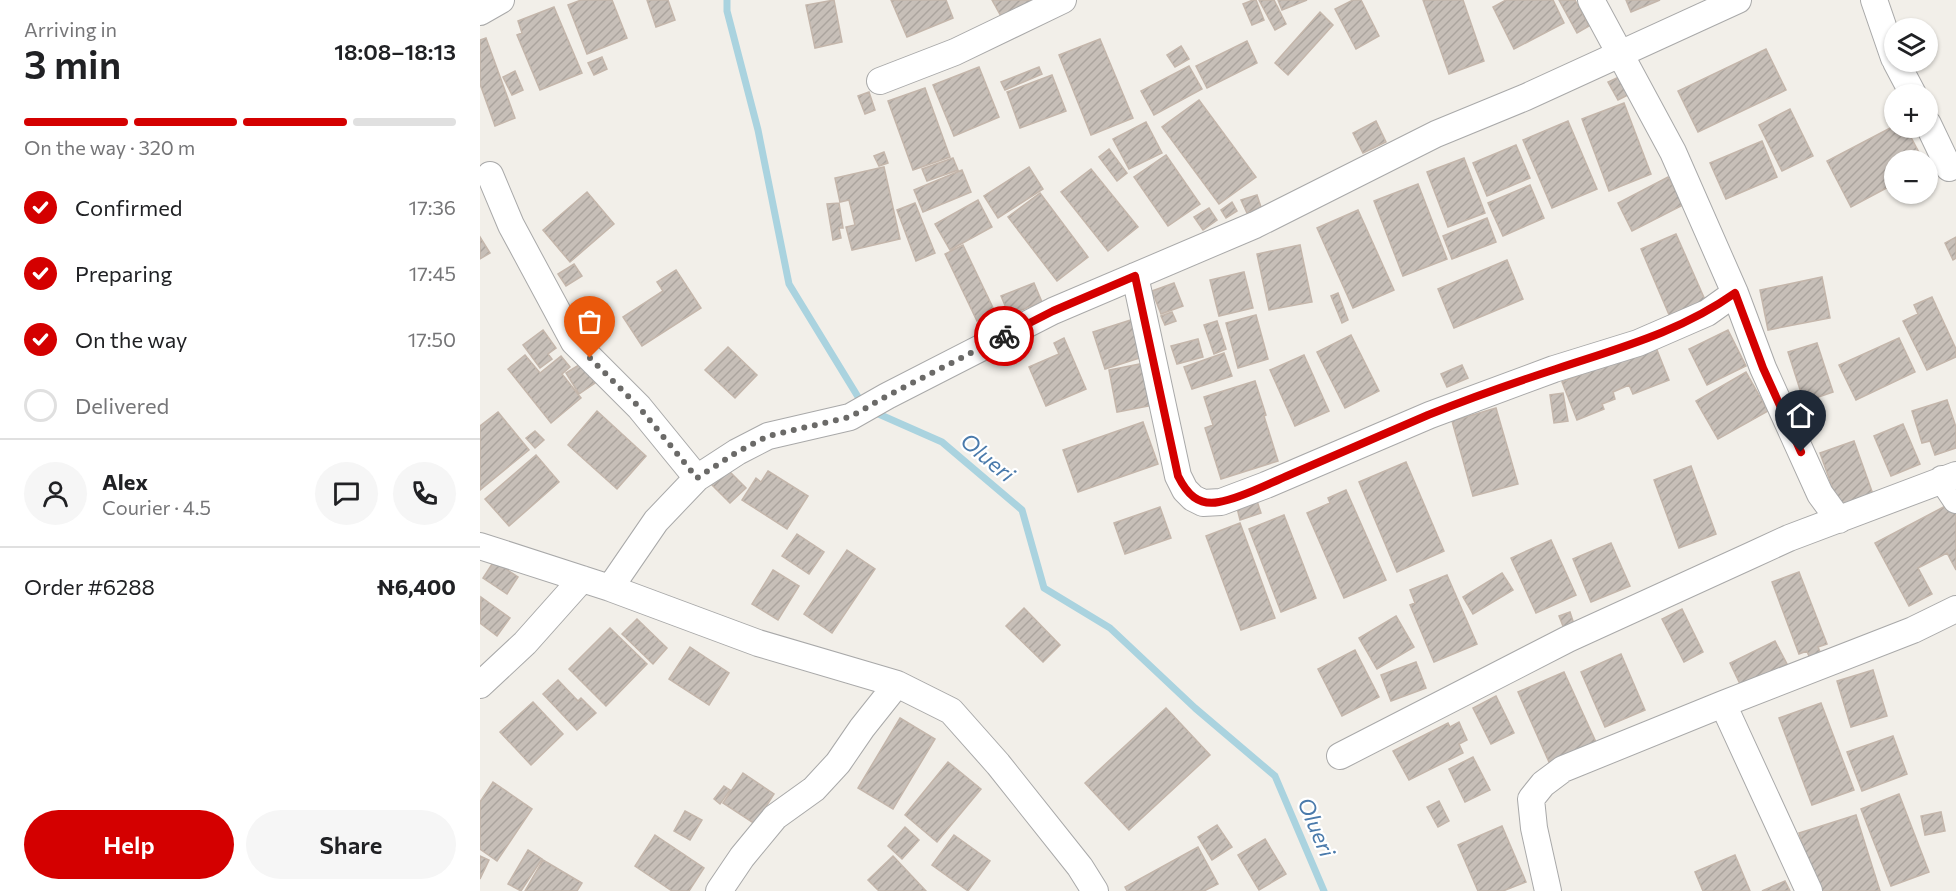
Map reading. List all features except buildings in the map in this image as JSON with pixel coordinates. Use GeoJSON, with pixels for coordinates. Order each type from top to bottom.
{"type":"FeatureCollection","features":[{"type":"Feature","properties":{"kind":"street"},"geometry":{"type":"LineString","coordinates":[[480,12],[501,0]]}},
{"type":"Feature","properties":{"kind":"street"},"geometry":{"type":"LineString","coordinates":[[880,81],[955,52],[1064,0]]}},
{"type":"Feature","properties":{"kind":"street"},"geometry":{"type":"LineString","coordinates":[[1591,0],[1673,152],[1735,293],[1763,368],[1820,494],[1839,520]]}},
{"type":"Feature","properties":{"kind":"street"},"geometry":{"type":"LineString","coordinates":[[609,588],[656,521],[697,478],[737,452],[768,436],[850,417],[1053,311],[1255,225],[1436,134],[1526,97],[1738,0]]}},
{"type":"Feature","properties":{"kind":"street"},"geometry":{"type":"LineString","coordinates":[[1874,0],[1884,29]]}},
{"type":"Feature","properties":{"kind":"street"},"geometry":{"type":"LineString","coordinates":[[1935,138],[1949,168]]}},
{"type":"Feature","properties":{"kind":"street"},"geometry":{"type":"LineString","coordinates":[[490,175],[511,225],[574,342],[639,407],[697,478]]}},
{"type":"Feature","properties":{"kind":"street"},"geometry":{"type":"LineString","coordinates":[[1135,276],[1178,476],[1185,490],[1193,498],[1203,503],[1221,502],[1430,415],[1554,369],[1638,343],[1707,313],[1735,293]]}},
{"type":"Feature","properties":{"kind":"street"},"geometry":{"type":"LineString","coordinates":[[1340,756],[1568,639],[1789,538],[1949,477],[1956,500]]}},
{"type":"Feature","properties":{"kind":"street"},"geometry":{"type":"LineString","coordinates":[[480,546],[609,588],[758,643],[897,684],[951,711],[998,764],[1080,867],[1095,891]]}},
{"type":"Feature","properties":{"kind":"street"},"geometry":{"type":"LineString","coordinates":[[480,685],[525,643],[582,579]]}},
{"type":"Feature","properties":{"kind":"street"},"geometry":{"type":"LineString","coordinates":[[1548,891],[1534,828],[1531,800],[1543,784],[1563,770],[1723,704],[1913,630],[1956,609]]}},
{"type":"Feature","properties":{"kind":"street"},"geometry":{"type":"LineString","coordinates":[[719,891],[742,857],[775,817],[814,789],[838,763],[897,684]]}},
{"type":"Feature","properties":{"kind":"street"},"geometry":{"type":"LineString","coordinates":[[1723,704],[1809,891]]}},
{"type":"Feature","properties":{"kind":"waterway","name":"Olueri"},"geometry":{"type":"LineString","coordinates":[[727,0],[727,11],[758,130],[789,284],[863,405]]}},
{"type":"Feature","properties":{"kind":"waterway","name":"Olueri"},"geometry":{"type":"LineString","coordinates":[[874,412],[942,442],[1022,510],[1044,588],[1110,628],[1195,708],[1275,776],[1324,891]]}},
{"type":"Feature","properties":{"kind":"way so far"},"geometry":{"type":"LineString","coordinates":[[590,358],[639,407],[697,478],[737,452],[768,436],[850,417],[1004,336]]}},
{"type":"Feature","properties":{"kind":"route"},"geometry":{"type":"LineString","coordinates":[[1004,336],[1053,311],[1135,276],[1178,476],[1185,490],[1193,498],[1203,503],[1221,502],[1430,415],[1554,369],[1638,343],[1707,313],[1735,293],[1763,368],[1801,452]]}}]}
